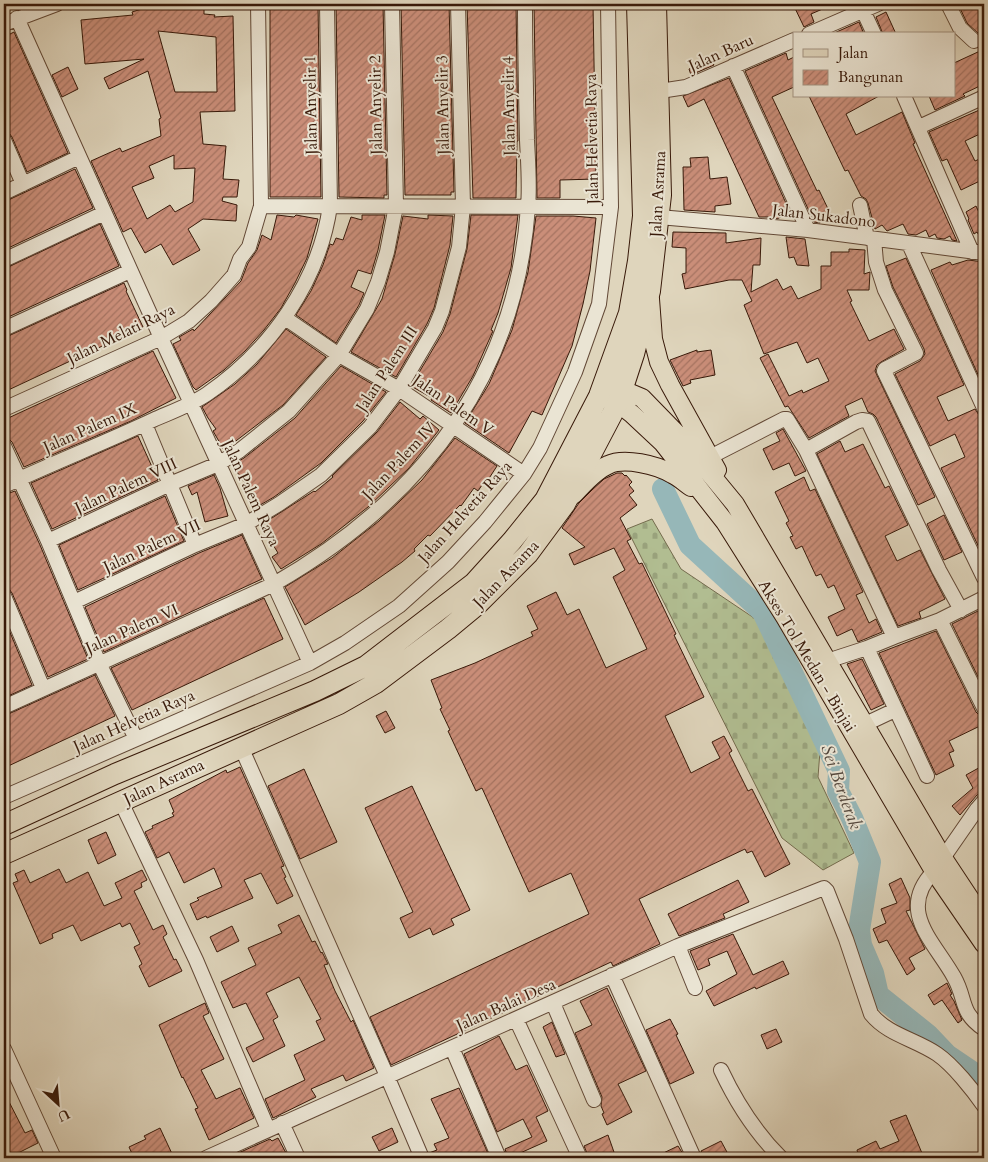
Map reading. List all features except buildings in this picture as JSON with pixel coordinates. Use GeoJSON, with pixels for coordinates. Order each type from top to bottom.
{"type":"FeatureCollection","features":[{"type":"Feature","properties":{"kind":"highway","name":"Jalan Asrama"},"geometry":{"type":"LineString","coordinates":[[4,854],[339,704],[376,684],[477,605],[528,554],[564,504],[611,393],[629,314],[643,216],[637,4]]}},
{"type":"Feature","properties":{"kind":"highway","name":"Jalan Asrama"},"geometry":{"type":"LineString","coordinates":[[4,825],[160,754],[315,691],[366,666],[474,583],[512,541],[545,500],[634,354],[650,291],[674,89],[656,4]]}},
{"type":"Feature","properties":{"kind":"highway"},"geometry":{"type":"LineString","coordinates":[[640,92],[674,89]]}},
{"type":"Feature","properties":{"kind":"main road"},"geometry":{"type":"LineString","coordinates":[[650,291],[653,339],[660,362],[670,385],[735,504]]}},
{"type":"Feature","properties":{"kind":"main road","name":"Akses Tol Medan - Binjai"},"geometry":{"type":"LineString","coordinates":[[611,393],[663,443],[725,522],[858,727],[984,944]]}},
{"type":"Feature","properties":{"kind":"main road","name":"Akses Tol Medan - Binjai"},"geometry":{"type":"LineString","coordinates":[[611,393],[642,398],[679,436],[735,504],[828,661],[858,727]]}},
{"type":"Feature","properties":{"kind":"main road"},"geometry":{"type":"LineString","coordinates":[[564,504],[596,472],[608,464],[623,462],[643,463],[671,473],[710,501]]}},
{"type":"Feature","properties":{"kind":"main road","name":"Akses Tol Medan - Binjai"},"geometry":{"type":"LineString","coordinates":[[939,864],[984,920]]}},
{"type":"Feature","properties":{"kind":"street"},"geometry":{"type":"LineString","coordinates":[[7,22],[57,4]]}},
{"type":"Feature","properties":{"kind":"street","name":"Jalan Melati Raya"},"geometry":{"type":"LineString","coordinates":[[4,409],[161,338],[189,321],[211,301],[234,275],[240,259],[249,247],[261,206],[258,4]]}},
{"type":"Feature","properties":{"kind":"street","name":"Jalan Anyelir 1"},"geometry":{"type":"LineString","coordinates":[[284,318],[295,302],[315,263],[327,224],[330,206],[328,4]]}},
{"type":"Feature","properties":{"kind":"street","name":"Jalan Anyelir 2"},"geometry":{"type":"LineString","coordinates":[[339,355],[367,309],[378,282],[387,252],[396,206],[392,4]]}},
{"type":"Feature","properties":{"kind":"street","name":"Jalan Anyelir 3"},"geometry":{"type":"LineString","coordinates":[[458,4],[463,206]]}},
{"type":"Feature","properties":{"kind":"street","name":"Jalan Anyelir 4"},"geometry":{"type":"LineString","coordinates":[[524,4],[528,207]]}},
{"type":"Feature","properties":{"kind":"street","name":"Jalan Helvetia Raya"},"geometry":{"type":"LineString","coordinates":[[4,797],[310,663],[345,643],[399,606],[448,562],[485,522],[524,474],[540,448],[575,372],[599,304],[611,207],[608,4]]}},
{"type":"Feature","properties":{"kind":"street"},"geometry":{"type":"LineString","coordinates":[[813,32],[862,7],[878,4]]}},
{"type":"Feature","properties":{"kind":"street"},"geometry":{"type":"LineString","coordinates":[[948,4],[960,28],[974,40]]}},
{"type":"Feature","properties":{"kind":"street"},"geometry":{"type":"LineString","coordinates":[[862,7],[873,32]]}},
{"type":"Feature","properties":{"kind":"street","name":"Jalan Palem Raya"},"geometry":{"type":"LineString","coordinates":[[7,22],[79,157],[310,663]]}},
{"type":"Feature","properties":{"kind":"street","name":"Jalan Baru"},"geometry":{"type":"LineString","coordinates":[[674,89],[793,40]]}},
{"type":"Feature","properties":{"kind":"street"},"geometry":{"type":"LineString","coordinates":[[733,66],[808,230]]}},
{"type":"Feature","properties":{"kind":"street"},"geometry":{"type":"LineString","coordinates":[[918,127],[984,96]]}},
{"type":"Feature","properties":{"kind":"street"},"geometry":{"type":"LineString","coordinates":[[905,98],[978,252]]}},
{"type":"Feature","properties":{"kind":"street"},"geometry":{"type":"LineString","coordinates":[[4,140],[23,184]]}},
{"type":"Feature","properties":{"kind":"street"},"geometry":{"type":"LineString","coordinates":[[4,193],[79,157]]}},
{"type":"Feature","properties":{"kind":"street"},"geometry":{"type":"LineString","coordinates":[[860,205],[885,290],[916,352],[885,369],[884,372],[984,578]]}},
{"type":"Feature","properties":{"kind":"street"},"geometry":{"type":"LineString","coordinates":[[261,206],[611,207]]}},
{"type":"Feature","properties":{"kind":"street","name":"Jalan Palem III"},"geometry":{"type":"LineString","coordinates":[[246,524],[321,474],[370,427],[399,389],[435,328],[442,311],[459,247],[463,206]]}},
{"type":"Feature","properties":{"kind":"street","name":"Jalan Palem IV"},"geometry":{"type":"LineString","coordinates":[[274,584],[306,566],[369,518],[426,462],[454,428],[485,374],[500,340],[519,276],[528,207]]}},
{"type":"Feature","properties":{"kind":"street"},"geometry":{"type":"LineString","coordinates":[[4,260],[104,213]]}},
{"type":"Feature","properties":{"kind":"street","name":"Jalan Sukadono"},"geometry":{"type":"LineString","coordinates":[[659,217],[808,230],[978,252]]}},
{"type":"Feature","properties":{"kind":"street"},"geometry":{"type":"LineString","coordinates":[[909,244],[984,408]]}},
{"type":"Feature","properties":{"kind":"street"},"geometry":{"type":"LineString","coordinates":[[4,329],[130,271]]}},
{"type":"Feature","properties":{"kind":"street","name":"Jalan Palem V"},"geometry":{"type":"LineString","coordinates":[[284,318],[339,355],[399,389],[524,474]]}},
{"type":"Feature","properties":{"kind":"street","name":"Jalan Palem IX"},"geometry":{"type":"LineString","coordinates":[[4,486],[206,395],[263,346],[284,318]]}},
{"type":"Feature","properties":{"kind":"street","name":"Jalan Palem VIII"},"geometry":{"type":"LineString","coordinates":[[48,540],[218,464],[239,451],[289,411],[339,355]]}},
{"type":"Feature","properties":{"kind":"street"},"geometry":{"type":"LineString","coordinates":[[710,457],[787,419],[806,450],[894,637]]}},
{"type":"Feature","properties":{"kind":"street"},"geometry":{"type":"LineString","coordinates":[[806,450],[856,422],[868,421],[939,570],[961,610]]}},
{"type":"Feature","properties":{"kind":"street"},"geometry":{"type":"LineString","coordinates":[[145,424],[196,545]]}},
{"type":"Feature","properties":{"kind":"street"},"geometry":{"type":"LineString","coordinates":[[4,446],[48,540],[99,663],[136,739]]}},
{"type":"Feature","properties":{"kind":"street","name":"Jalan Palem VII"},"geometry":{"type":"LineString","coordinates":[[74,602],[196,545],[246,524]]}},
{"type":"Feature","properties":{"kind":"street","name":"Jalan Palem VI"},"geometry":{"type":"LineString","coordinates":[[4,706],[274,584]]}},
{"type":"Feature","properties":{"kind":"street"},"geometry":{"type":"LineString","coordinates":[[4,596],[43,688]]}},
{"type":"Feature","properties":{"kind":"street"},"geometry":{"type":"LineString","coordinates":[[828,661],[940,620],[984,598]]}},
{"type":"Feature","properties":{"kind":"street"},"geometry":{"type":"LineString","coordinates":[[940,620],[978,683],[984,708]]}},
{"type":"Feature","properties":{"kind":"street"},"geometry":{"type":"LineString","coordinates":[[867,648],[927,776]]}},
{"type":"Feature","properties":{"kind":"street"},"geometry":{"type":"LineString","coordinates":[[858,727],[895,710]]}},
{"type":"Feature","properties":{"kind":"street"},"geometry":{"type":"LineString","coordinates":[[241,747],[422,1158]]}},
{"type":"Feature","properties":{"kind":"street"},"geometry":{"type":"LineString","coordinates":[[984,801],[977,808],[920,891],[917,900],[918,917],[924,930],[954,977],[972,1021],[984,1029]]}},
{"type":"Feature","properties":{"kind":"street"},"geometry":{"type":"LineString","coordinates":[[121,802],[196,960],[268,1129]]}},
{"type":"Feature","properties":{"kind":"street","name":"Jalan Balai Desa"},"geometry":{"type":"LineString","coordinates":[[215,1156],[268,1129],[612,975],[678,946],[822,888],[826,888],[846,939],[871,1014],[879,1023],[938,1055],[966,1083],[984,1106]]}},
{"type":"Feature","properties":{"kind":"street"},"geometry":{"type":"LineString","coordinates":[[678,946],[695,988]]}},
{"type":"Feature","properties":{"kind":"street"},"geometry":{"type":"LineString","coordinates":[[612,975],[694,1158]]}},
{"type":"Feature","properties":{"kind":"street"},"geometry":{"type":"LineString","coordinates":[[553,1003],[594,1100]]}},
{"type":"Feature","properties":{"kind":"street"},"geometry":{"type":"LineString","coordinates":[[516,1019],[580,1158]]}},
{"type":"Feature","properties":{"kind":"street"},"geometry":{"type":"LineString","coordinates":[[4,1048],[54,1158]]}},
{"type":"Feature","properties":{"kind":"street"},"geometry":{"type":"LineString","coordinates":[[452,1048],[499,1158]]}},
{"type":"Feature","properties":{"kind":"street"},"geometry":{"type":"LineString","coordinates":[[721,1070],[736,1099],[766,1143],[781,1158]]}},
{"type":"Feature","properties":{"kind":"street"},"geometry":{"type":"LineString","coordinates":[[282,1123],[298,1158]]}},
{"type":"Feature","properties":{"kind":"green space"},"geometry":{"type":"Polygon","coordinates":[[[652,519],[681,569],[760,622],[820,751],[818,777],[854,853],[823,870],[782,838],[627,529],[652,519]]]}},
{"type":"Feature","properties":{"kind":"waterway","name":"Sei Berderak"},"geometry":{"type":"LineString","coordinates":[[663,489],[690,545],[763,612],[839,771],[838,791],[852,818],[870,862],[859,930],[861,945],[873,973],[878,995],[928,1035],[947,1055],[984,1080]]}}]}
